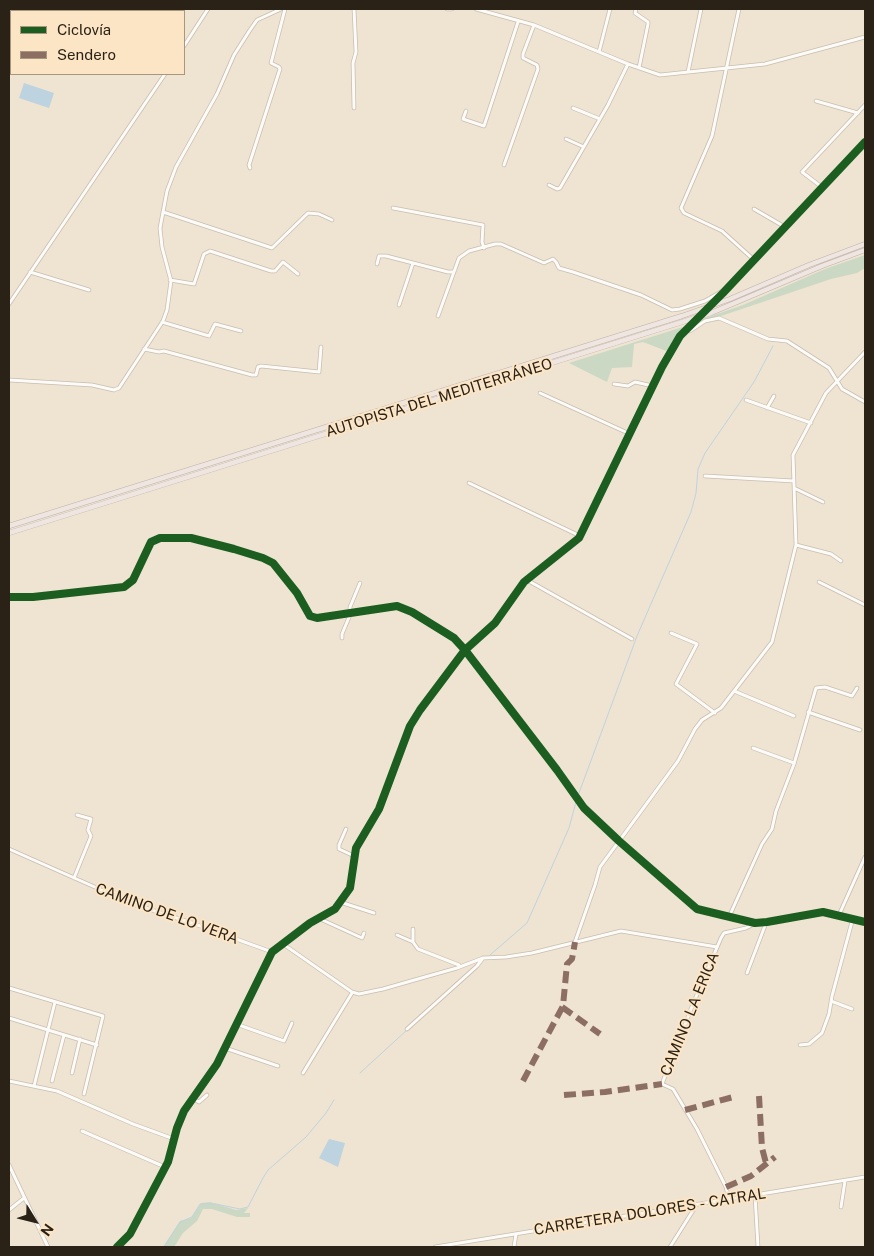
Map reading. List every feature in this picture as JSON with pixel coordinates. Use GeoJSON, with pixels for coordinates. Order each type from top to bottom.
{"type":"FeatureCollection","features":[{"type":"Feature","properties":{"kind":"highway","name":"AUTOPISTA DEL MEDITERRÁNEO"},"geometry":{"type":"LineString","coordinates":[[9,526],[682,316],[730,299],[809,265],[865,244]]}},
{"type":"Feature","properties":{"kind":"highway","name":"AUTOPISTA DEL MEDITERRÁNEO"},"geometry":{"type":"LineString","coordinates":[[9,533],[702,316],[865,250]]}},
{"type":"Feature","properties":{"kind":"street"},"geometry":{"type":"LineString","coordinates":[[185,44],[208,9]]}},
{"type":"Feature","properties":{"kind":"street"},"geometry":{"type":"LineString","coordinates":[[9,380],[92,384],[114,390],[119,388],[162,322],[170,298],[170,280],[160,228],[167,190],[176,167],[217,94],[234,55],[257,20],[281,9]]}},
{"type":"Feature","properties":{"kind":"street"},"geometry":{"type":"LineString","coordinates":[[250,168],[280,69],[271,63],[285,9]]}},
{"type":"Feature","properties":{"kind":"street"},"geometry":{"type":"LineString","coordinates":[[354,9],[356,52],[353,63],[354,108]]}},
{"type":"Feature","properties":{"kind":"street"},"geometry":{"type":"LineString","coordinates":[[447,9],[452,9]]}},
{"type":"Feature","properties":{"kind":"street"},"geometry":{"type":"LineString","coordinates":[[476,9],[534,25],[628,64],[660,75],[765,64],[865,37]]}},
{"type":"Feature","properties":{"kind":"street"},"geometry":{"type":"LineString","coordinates":[[599,52],[610,9]]}},
{"type":"Feature","properties":{"kind":"street"},"geometry":{"type":"LineString","coordinates":[[636,9],[635,13],[648,22],[639,68]]}},
{"type":"Feature","properties":{"kind":"street"},"geometry":{"type":"LineString","coordinates":[[688,72],[701,9]]}},
{"type":"Feature","properties":{"kind":"street"},"geometry":{"type":"LineString","coordinates":[[740,9],[712,136],[681,208],[684,213],[722,230],[754,260]]}},
{"type":"Feature","properties":{"kind":"street"},"geometry":{"type":"LineString","coordinates":[[466,111],[463,119],[484,126],[518,22]]}},
{"type":"Feature","properties":{"kind":"street"},"geometry":{"type":"LineString","coordinates":[[504,165],[538,69],[537,65],[523,58],[534,25]]}},
{"type":"Feature","properties":{"kind":"street"},"geometry":{"type":"LineString","coordinates":[[549,185],[557,189],[560,188],[600,119],[628,64]]}},
{"type":"Feature","properties":{"kind":"street"},"geometry":{"type":"LineString","coordinates":[[9,304],[164,75]]}},
{"type":"Feature","properties":{"kind":"street"},"geometry":{"type":"LineString","coordinates":[[816,101],[858,113]]}},
{"type":"Feature","properties":{"kind":"street"},"geometry":{"type":"LineString","coordinates":[[823,188],[802,172],[865,105]]}},
{"type":"Feature","properties":{"kind":"street"},"geometry":{"type":"LineString","coordinates":[[573,108],[600,119]]}},
{"type":"Feature","properties":{"kind":"street"},"geometry":{"type":"LineString","coordinates":[[566,139],[584,147]]}},
{"type":"Feature","properties":{"kind":"street"},"geometry":{"type":"LineString","coordinates":[[717,299],[865,142]]}},
{"type":"Feature","properties":{"kind":"street"},"geometry":{"type":"LineString","coordinates":[[393,208],[483,225],[482,242],[484,248]]}},
{"type":"Feature","properties":{"kind":"street"},"geometry":{"type":"LineString","coordinates":[[754,209],[785,227]]}},
{"type":"Feature","properties":{"kind":"street"},"geometry":{"type":"LineString","coordinates":[[163,212],[272,248],[308,213],[319,214],[332,220]]}},
{"type":"Feature","properties":{"kind":"street"},"geometry":{"type":"LineString","coordinates":[[438,316],[459,258],[469,251],[501,244],[544,263],[553,259],[559,268],[641,295],[672,310],[705,300],[726,289]]}},
{"type":"Feature","properties":{"kind":"street"},"geometry":{"type":"LineString","coordinates":[[170,280],[194,284],[204,254],[210,251],[271,271],[275,271],[283,262],[298,274]]}},
{"type":"Feature","properties":{"kind":"street"},"geometry":{"type":"LineString","coordinates":[[377,264],[379,256],[448,272],[455,270]]}},
{"type":"Feature","properties":{"kind":"street"},"geometry":{"type":"LineString","coordinates":[[399,305],[413,263]]}},
{"type":"Feature","properties":{"kind":"street"},"geometry":{"type":"LineString","coordinates":[[30,272],[89,290]]}},
{"type":"Feature","properties":{"kind":"street"},"geometry":{"type":"LineString","coordinates":[[686,329],[690,331],[705,321],[719,318],[768,339],[787,340],[829,368],[842,389],[865,402]]}},
{"type":"Feature","properties":{"kind":"street"},"geometry":{"type":"LineString","coordinates":[[162,322],[209,336],[215,324],[241,331]]}},
{"type":"Feature","properties":{"kind":"street"},"geometry":{"type":"LineString","coordinates":[[117,1247],[130,1234],[165,1167],[184,1111],[217,1064],[272,952],[318,918],[335,908],[350,888],[354,856],[359,842],[379,809],[410,726],[465,650],[495,623],[528,580],[580,536],[662,367],[691,324]]}},
{"type":"Feature","properties":{"kind":"street"},"geometry":{"type":"LineString","coordinates":[[144,349],[164,351],[256,375],[258,367],[261,366],[319,372],[321,347]]}},
{"type":"Feature","properties":{"kind":"street"},"geometry":{"type":"LineString","coordinates":[[575,942],[600,867],[678,761],[695,729],[702,720],[721,708],[772,642],[796,545],[793,455],[826,393],[865,352]]}},
{"type":"Feature","properties":{"kind":"street"},"geometry":{"type":"LineString","coordinates":[[614,384],[628,386],[635,382],[653,386]]}},
{"type":"Feature","properties":{"kind":"street"},"geometry":{"type":"LineString","coordinates":[[540,394],[630,434]]}},
{"type":"Feature","properties":{"kind":"street"},"geometry":{"type":"LineString","coordinates":[[767,408],[774,396]]}},
{"type":"Feature","properties":{"kind":"street"},"geometry":{"type":"LineString","coordinates":[[746,400],[811,423]]}},
{"type":"Feature","properties":{"kind":"street"},"geometry":{"type":"LineString","coordinates":[[705,476],[794,481]]}},
{"type":"Feature","properties":{"kind":"street"},"geometry":{"type":"LineString","coordinates":[[469,483],[580,536]]}},
{"type":"Feature","properties":{"kind":"street"},"geometry":{"type":"LineString","coordinates":[[794,488],[823,502]]}},
{"type":"Feature","properties":{"kind":"street"},"geometry":{"type":"LineString","coordinates":[[9,597],[33,597],[124,587],[132,580],[151,542],[160,538],[191,538],[234,549],[269,561],[291,584],[310,616],[317,618],[397,606],[412,612],[445,633],[465,650],[584,808],[697,910],[755,923],[823,912],[865,922]]}},
{"type":"Feature","properties":{"kind":"street"},"geometry":{"type":"LineString","coordinates":[[796,545],[831,554],[841,561]]}},
{"type":"Feature","properties":{"kind":"street"},"geometry":{"type":"LineString","coordinates":[[528,580],[632,639]]}},
{"type":"Feature","properties":{"kind":"street"},"geometry":{"type":"LineString","coordinates":[[819,582],[865,605]]}},
{"type":"Feature","properties":{"kind":"street"},"geometry":{"type":"LineString","coordinates":[[342,638],[350,607],[360,583]]}},
{"type":"Feature","properties":{"kind":"street"},"geometry":{"type":"LineString","coordinates":[[671,633],[697,644],[676,684],[715,713]]}},
{"type":"Feature","properties":{"kind":"street"},"geometry":{"type":"LineString","coordinates":[[729,917],[762,844],[772,829],[776,810],[794,763],[816,688],[825,686],[852,696],[857,688]]}},
{"type":"Feature","properties":{"kind":"street"},"geometry":{"type":"LineString","coordinates":[[734,691],[794,716]]}},
{"type":"Feature","properties":{"kind":"street"},"geometry":{"type":"LineString","coordinates":[[808,712],[860,730]]}},
{"type":"Feature","properties":{"kind":"street"},"geometry":{"type":"LineString","coordinates":[[754,748],[794,763]]}},
{"type":"Feature","properties":{"kind":"street"},"geometry":{"type":"LineString","coordinates":[[74,878],[91,836],[88,830],[91,819],[77,815]]}},
{"type":"Feature","properties":{"kind":"street"},"geometry":{"type":"LineString","coordinates":[[346,829],[339,849],[354,856]]}},
{"type":"Feature","properties":{"kind":"street","name":"CAMINO DE LO VERA"},"geometry":{"type":"LineString","coordinates":[[9,849],[134,904],[272,952]]}},
{"type":"Feature","properties":{"kind":"street"},"geometry":{"type":"LineString","coordinates":[[839,915],[865,857]]}},
{"type":"Feature","properties":{"kind":"street"},"geometry":{"type":"LineString","coordinates":[[340,902],[374,913]]}},
{"type":"Feature","properties":{"kind":"street"},"geometry":{"type":"LineString","coordinates":[[318,918],[362,938],[364,933]]}},
{"type":"Feature","properties":{"kind":"street"},"geometry":{"type":"LineString","coordinates":[[800,1045],[809,1044],[822,1033],[829,1014],[853,918]]}},
{"type":"Feature","properties":{"kind":"street"},"geometry":{"type":"LineString","coordinates":[[748,973],[766,922]]}},
{"type":"Feature","properties":{"kind":"street","name":"CAMINO LA ERICA"},"geometry":{"type":"LineString","coordinates":[[729,1199],[726,1187],[673,1089],[662,1084],[692,1004],[724,933],[746,928],[755,923]]}},
{"type":"Feature","properties":{"kind":"street"},"geometry":{"type":"LineString","coordinates":[[413,929],[413,942]]}},
{"type":"Feature","properties":{"kind":"street"},"geometry":{"type":"LineString","coordinates":[[283,944],[352,992],[365,993],[459,967],[483,958],[532,953],[621,931],[717,947]]}},
{"type":"Feature","properties":{"kind":"street"},"geometry":{"type":"LineString","coordinates":[[397,935],[413,942],[418,949],[459,965],[459,967]]}},
{"type":"Feature","properties":{"kind":"street"},"geometry":{"type":"LineString","coordinates":[[407,1028],[477,966],[483,958]]}},
{"type":"Feature","properties":{"kind":"street"},"geometry":{"type":"LineString","coordinates":[[9,988],[103,1016],[84,1094]]}},
{"type":"Feature","properties":{"kind":"street"},"geometry":{"type":"LineString","coordinates":[[303,1073],[352,992]]}},
{"type":"Feature","properties":{"kind":"street"},"geometry":{"type":"LineString","coordinates":[[831,1001],[852,1009]]}},
{"type":"Feature","properties":{"kind":"street"},"geometry":{"type":"LineString","coordinates":[[34,1086],[55,1002]]}},
{"type":"Feature","properties":{"kind":"street"},"geometry":{"type":"LineString","coordinates":[[9,1018],[97,1044]]}},
{"type":"Feature","properties":{"kind":"street"},"geometry":{"type":"LineString","coordinates":[[236,1024],[284,1041],[292,1023]]}},
{"type":"Feature","properties":{"kind":"street"},"geometry":{"type":"LineString","coordinates":[[52,1081],[64,1035]]}},
{"type":"Feature","properties":{"kind":"street"},"geometry":{"type":"LineString","coordinates":[[72,1073],[80,1039]]}},
{"type":"Feature","properties":{"kind":"street"},"geometry":{"type":"LineString","coordinates":[[224,1048],[278,1066]]}},
{"type":"Feature","properties":{"kind":"street"},"geometry":{"type":"LineString","coordinates":[[9,1081],[57,1091],[133,1124],[174,1139]]}},
{"type":"Feature","properties":{"kind":"street"},"geometry":{"type":"LineString","coordinates":[[192,1098],[199,1102],[207,1095]]}},
{"type":"Feature","properties":{"kind":"street"},"geometry":{"type":"LineString","coordinates":[[82,1131],[165,1167]]}},
{"type":"Feature","properties":{"kind":"street"},"geometry":{"type":"LineString","coordinates":[[9,1165],[48,1247]]}},
{"type":"Feature","properties":{"kind":"street","name":"CARRETERA DOLORES - CATRAL"},"geometry":{"type":"LineString","coordinates":[[435,1247],[462,1245],[516,1234],[865,1178]]}},
{"type":"Feature","properties":{"kind":"street"},"geometry":{"type":"LineString","coordinates":[[841,1207],[845,1181]]}},
{"type":"Feature","properties":{"kind":"street"},"geometry":{"type":"LineString","coordinates":[[755,1195],[758,1247]]}},
{"type":"Feature","properties":{"kind":"street"},"geometry":{"type":"LineString","coordinates":[[9,1210],[25,1198]]}},
{"type":"Feature","properties":{"kind":"street"},"geometry":{"type":"LineString","coordinates":[[670,1247],[694,1209],[694,1205]]}},
{"type":"Feature","properties":{"kind":"street"},"geometry":{"type":"LineString","coordinates":[[514,1247],[516,1234]]}},
{"type":"Feature","properties":{"kind":"green space"},"geometry":{"type":"Polygon","coordinates":[[[865,255],[865,268],[857,273],[831,279],[701,321],[695,326],[693,324],[743,305],[825,269],[865,255]]]}},
{"type":"Feature","properties":{"kind":"green space"},"geometry":{"type":"Polygon","coordinates":[[[689,325],[669,352],[643,342],[634,344],[632,367],[612,368],[607,382],[569,363],[689,325]]]}},
{"type":"Feature","properties":{"kind":"green space"},"geometry":{"type":"Polygon","coordinates":[[[210,1202],[236,1210],[248,1208],[244,1213],[250,1213],[250,1217],[237,1217],[212,1209],[203,1209],[197,1221],[183,1233],[174,1247],[163,1247],[180,1221],[191,1218],[201,1203],[210,1202]]]}},
{"type":"Feature","properties":{"kind":"water"},"geometry":{"type":"Polygon","coordinates":[[[24,83],[54,93],[49,108],[19,98],[24,83]]]}},
{"type":"Feature","properties":{"kind":"water"},"geometry":{"type":"Polygon","coordinates":[[[329,1139],[345,1143],[338,1167],[319,1158],[329,1139]]]}},
{"type":"Feature","properties":{"kind":"waterway"},"geometry":{"type":"LineString","coordinates":[[579,793],[637,636],[691,512],[696,493],[698,469],[705,453],[754,382],[773,346]]}},
{"type":"Feature","properties":{"kind":"waterway"},"geometry":{"type":"LineString","coordinates":[[490,955],[527,923],[569,828],[576,802]]}},
{"type":"Feature","properties":{"kind":"waterway"},"geometry":{"type":"LineString","coordinates":[[360,1073],[407,1030]]}},
{"type":"Feature","properties":{"kind":"waterway"},"geometry":{"type":"LineString","coordinates":[[164,1247],[180,1222],[192,1217],[200,1204],[216,1204],[240,1209],[248,1207],[268,1170],[306,1137],[334,1100]]}},
{"type":"Feature","properties":{"kind":"tunnel"},"geometry":{"type":"LineString","coordinates":[[691,324],[717,299]]}},
{"type":"Feature","properties":{"kind":"marked path"},"geometry":{"type":"LineString","coordinates":[[523,1081],[563,1006],[567,964],[572,959],[575,942]]}},
{"type":"Feature","properties":{"kind":"marked path"},"geometry":{"type":"LineString","coordinates":[[562,1007],[600,1034]]}},
{"type":"Feature","properties":{"kind":"marked path"},"geometry":{"type":"LineString","coordinates":[[564,1095],[605,1092],[662,1084]]}},
{"type":"Feature","properties":{"kind":"marked path"},"geometry":{"type":"LineString","coordinates":[[685,1110],[737,1096]]}},
{"type":"Feature","properties":{"kind":"marked path"},"geometry":{"type":"LineString","coordinates":[[759,1096],[762,1148],[766,1163]]}},
{"type":"Feature","properties":{"kind":"marked path"},"geometry":{"type":"LineString","coordinates":[[726,1187],[751,1176],[775,1157]]}},
{"type":"Feature","properties":{"kind":"cycle path"},"geometry":{"type":"LineString","coordinates":[[117,1247],[130,1234],[168,1162],[177,1128],[184,1111],[217,1064],[272,952],[310,923],[335,909],[350,888],[356,848],[379,809],[410,726],[420,710],[465,650],[495,623],[524,582],[579,538],[662,367],[680,336],[865,142]]}},
{"type":"Feature","properties":{"kind":"cycle path"},"geometry":{"type":"LineString","coordinates":[[9,597],[33,597],[124,587],[133,580],[151,542],[160,538],[191,538],[234,549],[273,563],[297,593],[310,616],[317,618],[397,606],[412,612],[454,638],[557,770],[584,808],[697,909],[755,923],[823,912],[865,922]]}}]}
